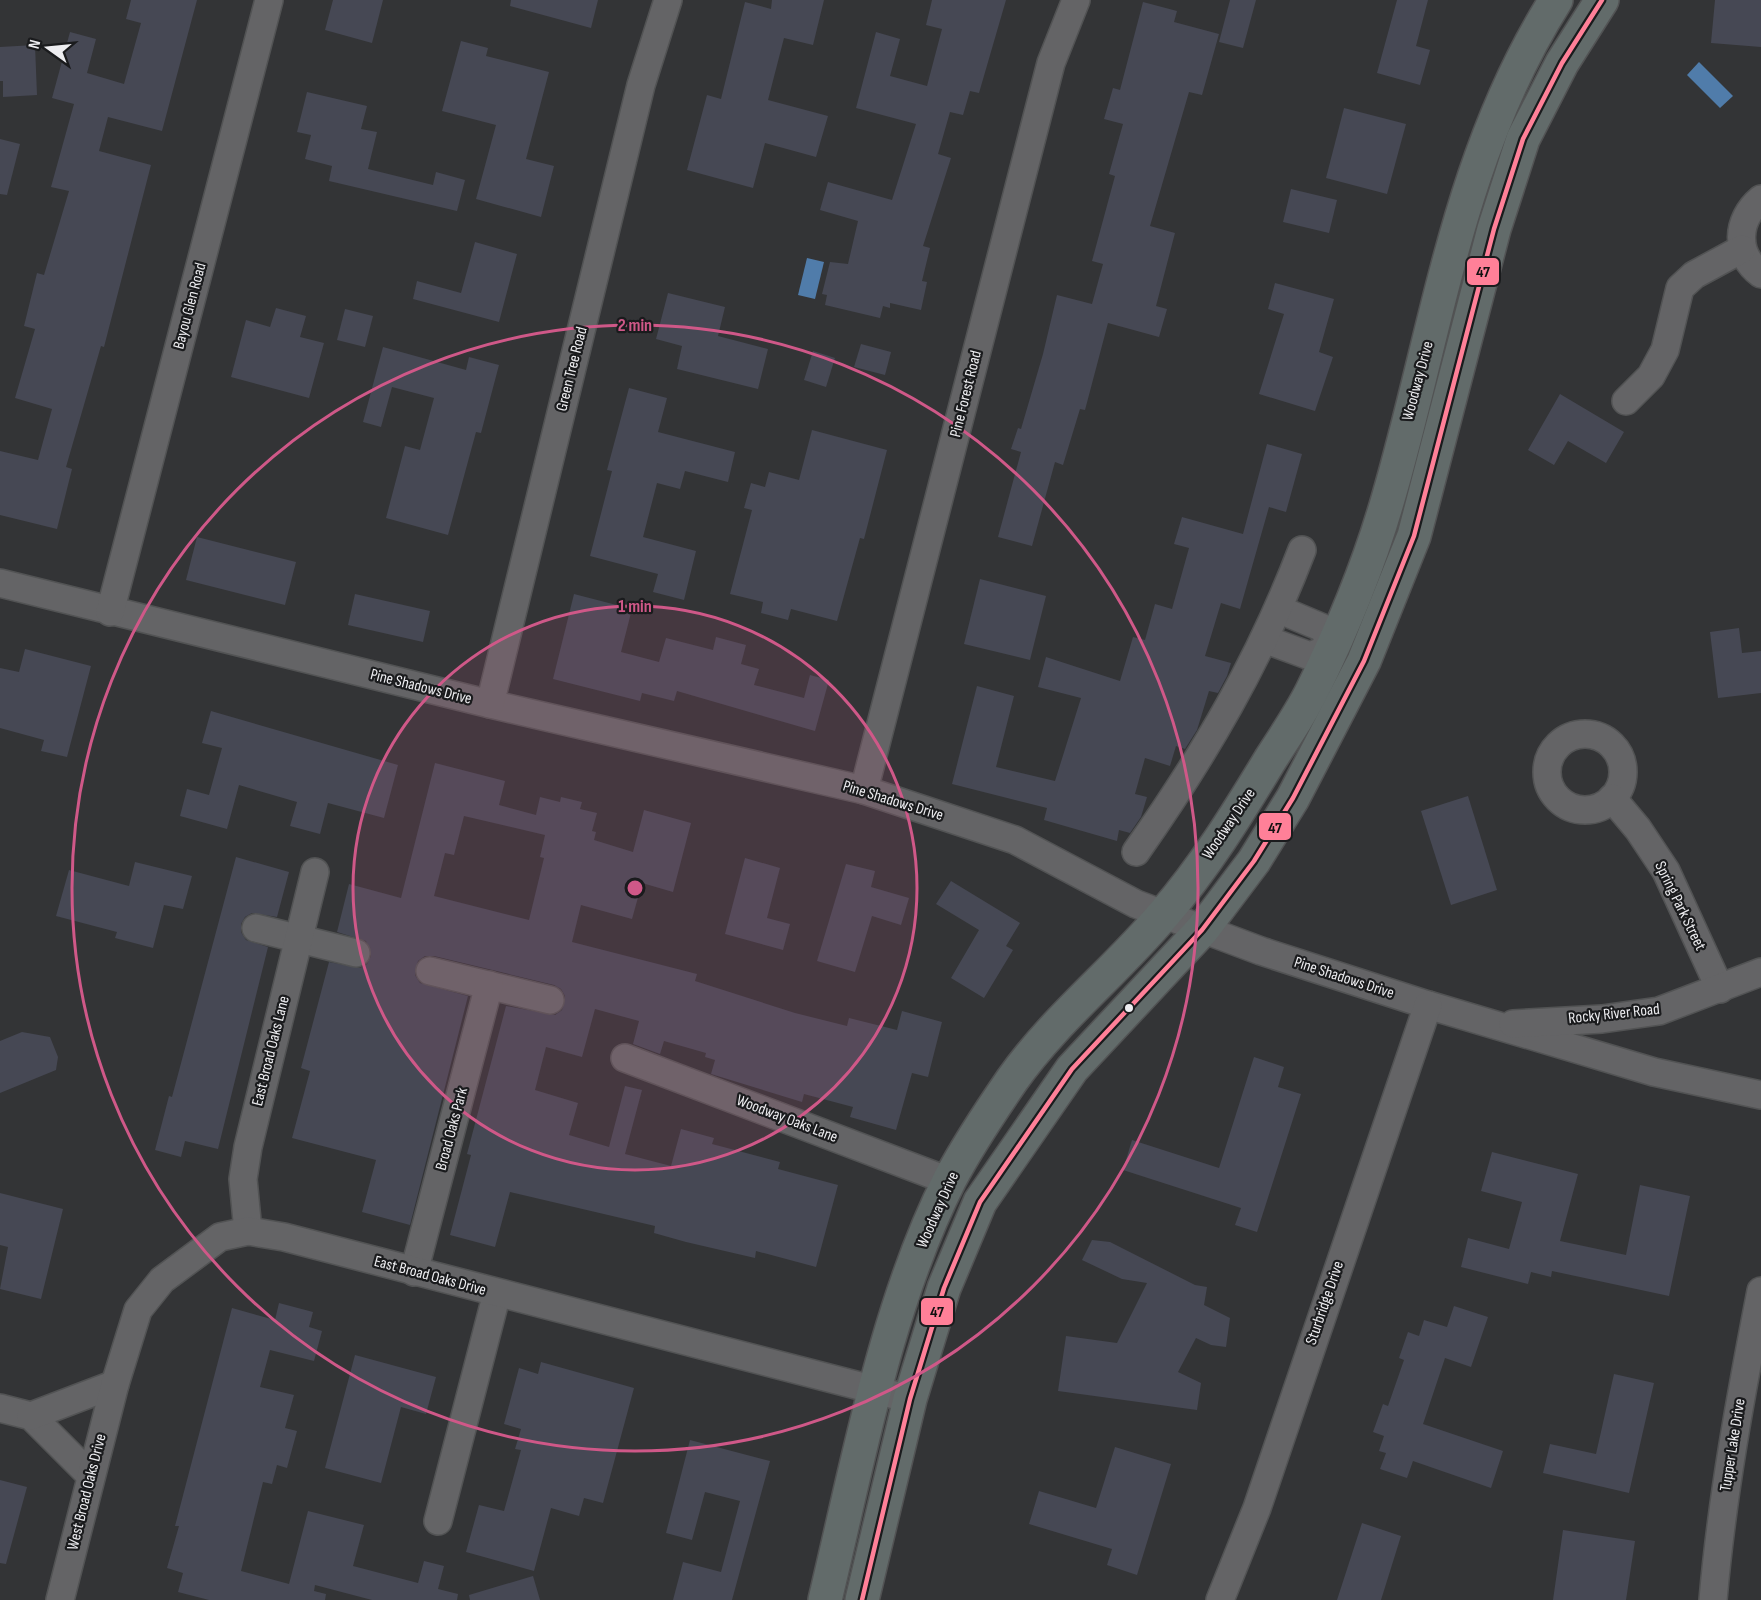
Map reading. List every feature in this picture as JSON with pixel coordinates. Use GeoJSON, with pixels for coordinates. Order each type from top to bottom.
{"type":"FeatureCollection","features":[{"type":"Feature","properties":{"kind":"main road","name":"Woodway Drive"},"geometry":{"type":"LineString","coordinates":[[825,1600],[875,1390],[913,1268],[950,1181],[979,1129],[1015,1076],[1063,1019],[1164,915],[1216,845],[1310,696],[1332,647],[1387,501],[1472,178],[1490,127],[1510,80],[1556,0]]}},
{"type":"Feature","properties":{"kind":"main road"},"geometry":{"type":"LineString","coordinates":[[862,1600],[910,1399],[944,1288],[980,1202],[1072,1069],[1202,930],[1254,861],[1293,798],[1364,662],[1414,536],[1494,229],[1523,139],[1562,63],[1602,0]]}},
{"type":"Feature","properties":{"kind":"main road"},"geometry":{"type":"LineString","coordinates":[[1490,127],[1523,139]]}},
{"type":"Feature","properties":{"kind":"main road"},"geometry":{"type":"LineString","coordinates":[[1423,362],[1458,369]]}},
{"type":"Feature","properties":{"kind":"main road"},"geometry":{"type":"LineString","coordinates":[[1332,647],[1364,662]]}},
{"type":"Feature","properties":{"kind":"main road"},"geometry":{"type":"LineString","coordinates":[[1105,1033],[1110,1005],[1165,936],[1164,915]]}},
{"type":"Feature","properties":{"kind":"street","name":"Bayou Glen Road"},"geometry":{"type":"LineString","coordinates":[[110,612],[269,0]]}},
{"type":"Feature","properties":{"kind":"street","name":"Green Tree Road"},"geometry":{"type":"LineString","coordinates":[[490,704],[642,85],[668,0]]}},
{"type":"Feature","properties":{"kind":"street","name":"Pine Forest Road"},"geometry":{"type":"LineString","coordinates":[[864,790],[1051,63],[1076,0]]}},
{"type":"Feature","properties":{"kind":"street"},"geometry":{"type":"LineString","coordinates":[[1761,199],[1751,207],[1743,220],[1740,235],[1742,249],[1749,263],[1761,274]]}},
{"type":"Feature","properties":{"kind":"street"},"geometry":{"type":"LineString","coordinates":[[1626,401],[1652,376],[1665,350],[1680,288],[1694,275],[1742,249]]}},
{"type":"Feature","properties":{"kind":"street"},"geometry":{"type":"LineString","coordinates":[[1136,852],[1209,744],[1240,690],[1278,609],[1302,550]]}},
{"type":"Feature","properties":{"kind":"street","name":"Pine Shadows Drive"},"geometry":{"type":"LineString","coordinates":[[0,583],[490,704],[864,790],[1015,840],[1136,904],[1202,930],[1428,1005],[1654,1072],[1761,1095]]}},
{"type":"Feature","properties":{"kind":"street"},"geometry":{"type":"LineString","coordinates":[[1264,639],[1310,656],[1332,647],[1323,628],[1278,609]]}},
{"type":"Feature","properties":{"kind":"street","name":"Spring Park Street"},"geometry":{"type":"LineString","coordinates":[[1612,798],[1638,829],[1666,871],[1720,989]]}},
{"type":"Feature","properties":{"kind":"street","name":"East Broad Oaks Lane"},"geometry":{"type":"LineString","coordinates":[[248,1231],[243,1179],[248,1147],[315,872]]}},
{"type":"Feature","properties":{"kind":"street"},"geometry":{"type":"LineString","coordinates":[[256,928],[356,953]]}},
{"type":"Feature","properties":{"kind":"street"},"geometry":{"type":"LineString","coordinates":[[430,971],[550,1000]]}},
{"type":"Feature","properties":{"kind":"street","name":"Rocky River Road"},"geometry":{"type":"LineString","coordinates":[[1496,1025],[1602,1019],[1659,1011],[1761,972]]}},
{"type":"Feature","properties":{"kind":"street","name":"Broad Oaks Park"},"geometry":{"type":"LineString","coordinates":[[414,1272],[489,986]]}},
{"type":"Feature","properties":{"kind":"street","name":"Sturbridge Drive"},"geometry":{"type":"LineString","coordinates":[[1220,1600],[1257,1508],[1428,1005]]}},
{"type":"Feature","properties":{"kind":"street","name":"Woodway Oaks Lane"},"geometry":{"type":"LineString","coordinates":[[625,1058],[950,1181]]}},
{"type":"Feature","properties":{"kind":"street","name":"East Broad Oaks Drive"},"geometry":{"type":"LineString","coordinates":[[115,1384],[138,1311],[162,1280],[220,1237],[248,1231],[284,1237],[910,1399]]}},
{"type":"Feature","properties":{"kind":"street","name":"Tupper Lake Drive"},"geometry":{"type":"LineString","coordinates":[[1713,1600],[1719,1533],[1736,1423],[1761,1291]]}},
{"type":"Feature","properties":{"kind":"street"},"geometry":{"type":"LineString","coordinates":[[438,1521],[497,1293]]}},
{"type":"Feature","properties":{"kind":"street"},"geometry":{"type":"LineString","coordinates":[[31,1416],[115,1384]]}},
{"type":"Feature","properties":{"kind":"street","name":"West Broad Oaks Drive"},"geometry":{"type":"LineString","coordinates":[[60,1600],[115,1384]]}},
{"type":"Feature","properties":{"kind":"street"},"geometry":{"type":"LineString","coordinates":[[0,1408],[31,1416],[92,1476]]}},
{"type":"Feature","properties":{"kind":"water"},"geometry":{"type":"Polygon","coordinates":[[[1699,62],[1733,96],[1720,108],[1687,75],[1699,62]]]}},
{"type":"Feature","properties":{"kind":"water"},"geometry":{"type":"Polygon","coordinates":[[[807,258],[824,262],[815,299],[798,295],[807,258]]]}},
{"type":"Feature","properties":{"kind":"building"},"geometry":{"type":"Polygon","coordinates":[[[131,0],[197,0],[162,131],[108,117],[99,151],[151,165],[104,347],[101,346],[66,467],[72,469],[57,529],[0,515],[0,451],[38,460],[52,409],[15,398],[35,329],[24,326],[37,273],[44,275],[69,191],[51,187],[74,104],[52,98],[70,32],[96,39],[87,73],[124,84],[141,23],[126,19],[131,0]]]}},
{"type":"Feature","properties":{"kind":"building"},"geometry":{"type":"Polygon","coordinates":[[[333,0],[383,0],[372,43],[325,30],[333,0]]]}},
{"type":"Feature","properties":{"kind":"building"},"geometry":{"type":"Polygon","coordinates":[[[511,0],[598,0],[591,28],[510,6],[511,0]]]}},
{"type":"Feature","properties":{"kind":"building"},"geometry":{"type":"Polygon","coordinates":[[[772,0],[824,0],[813,45],[784,38],[768,100],[828,116],[816,157],[765,143],[753,188],[687,170],[707,95],[721,99],[745,2],[771,9],[772,0]]]}},
{"type":"Feature","properties":{"kind":"building"},"geometry":{"type":"Polygon","coordinates":[[[932,0],[1006,0],[979,93],[970,91],[963,115],[950,112],[938,154],[951,158],[923,246],[930,248],[922,281],[927,282],[921,310],[890,303],[890,308],[883,306],[880,318],[825,305],[827,295],[822,294],[830,262],[848,264],[858,221],[820,210],[828,182],[892,200],[916,124],[856,108],[876,32],[900,39],[890,76],[927,86],[942,29],[926,25],[932,0]]]}},
{"type":"Feature","properties":{"kind":"building"},"geometry":{"type":"Polygon","coordinates":[[[1230,0],[1256,0],[1243,48],[1219,42],[1230,0]]]}},
{"type":"Feature","properties":{"kind":"building"},"geometry":{"type":"Polygon","coordinates":[[[1397,0],[1428,0],[1416,46],[1430,50],[1420,85],[1377,73],[1397,0]]]}},
{"type":"Feature","properties":{"kind":"building"},"geometry":{"type":"Polygon","coordinates":[[[1715,0],[1761,0],[1761,47],[1711,43],[1715,0]]]}},
{"type":"Feature","properties":{"kind":"building"},"geometry":{"type":"Polygon","coordinates":[[[1143,2],[1177,11],[1174,22],[1219,34],[1202,95],[1189,92],[1150,226],[1175,233],[1156,306],[1167,309],[1159,337],[1108,323],[1085,410],[1080,409],[1063,465],[1055,462],[1032,546],[998,537],[1021,452],[1011,449],[1018,428],[1021,429],[1057,295],[1092,304],[1103,264],[1092,261],[1115,176],[1109,174],[1123,124],[1104,119],[1113,88],[1120,90],[1143,2]]]}},
{"type":"Feature","properties":{"kind":"building"},"geometry":{"type":"Polygon","coordinates":[[[461,41],[488,48],[486,56],[549,72],[526,159],[554,166],[541,217],[476,199],[496,125],[442,111],[461,41]]]}},
{"type":"Feature","properties":{"kind":"building"},"geometry":{"type":"Polygon","coordinates":[[[35,45],[37,95],[3,97],[3,81],[0,81],[0,47],[35,45]]]}},
{"type":"Feature","properties":{"kind":"building"},"geometry":{"type":"Polygon","coordinates":[[[307,92],[367,106],[361,129],[377,132],[368,169],[433,185],[436,172],[465,180],[457,211],[329,181],[332,166],[305,159],[311,135],[297,132],[307,92]]]}},
{"type":"Feature","properties":{"kind":"building"},"geometry":{"type":"Polygon","coordinates":[[[1344,108],[1406,124],[1387,194],[1326,178],[1344,108]]]}},
{"type":"Feature","properties":{"kind":"building"},"geometry":{"type":"Polygon","coordinates":[[[0,139],[20,144],[7,195],[0,194],[0,139]]]}},
{"type":"Feature","properties":{"kind":"building"},"geometry":{"type":"Polygon","coordinates":[[[1291,189],[1337,200],[1329,233],[1283,222],[1291,189]]]}},
{"type":"Feature","properties":{"kind":"building"},"geometry":{"type":"Polygon","coordinates":[[[475,242],[517,254],[499,322],[413,299],[417,281],[461,293],[475,242]]]}},
{"type":"Feature","properties":{"kind":"building"},"geometry":{"type":"Polygon","coordinates":[[[1275,283],[1334,299],[1319,352],[1333,357],[1315,411],[1259,394],[1284,314],[1268,309],[1275,283]]]}},
{"type":"Feature","properties":{"kind":"building"},"geometry":{"type":"Polygon","coordinates":[[[668,293],[725,307],[718,336],[768,349],[758,389],[677,369],[682,346],[656,339],[668,293]]]}},
{"type":"Feature","properties":{"kind":"building"},"geometry":{"type":"Polygon","coordinates":[[[276,308],[306,316],[300,337],[324,343],[309,398],[231,377],[246,320],[270,327],[276,308]]]}},
{"type":"Feature","properties":{"kind":"building"},"geometry":{"type":"Polygon","coordinates":[[[345,309],[373,316],[365,347],[337,340],[345,309]]]}},
{"type":"Feature","properties":{"kind":"building"},"geometry":{"type":"Polygon","coordinates":[[[861,344],[891,352],[885,375],[854,367],[861,344]]]}},
{"type":"Feature","properties":{"kind":"building"},"geometry":{"type":"Polygon","coordinates":[[[383,347],[466,370],[469,357],[499,365],[481,433],[476,432],[448,535],[386,518],[405,446],[420,450],[434,398],[392,387],[381,427],[363,422],[383,347]]]}},
{"type":"Feature","properties":{"kind":"building"},"geometry":{"type":"Polygon","coordinates":[[[813,351],[835,358],[826,387],[804,380],[813,351]]]}},
{"type":"Feature","properties":{"kind":"building"},"geometry":{"type":"Polygon","coordinates":[[[629,388],[667,398],[658,432],[735,452],[728,482],[685,471],[680,489],[657,483],[643,537],[696,551],[684,600],[653,592],[658,574],[590,556],[612,471],[607,470],[629,388]]]}},
{"type":"Feature","properties":{"kind":"building"},"geometry":{"type":"Polygon","coordinates":[[[1560,394],[1624,432],[1606,463],[1568,441],[1554,465],[1528,450],[1560,394]]]}},
{"type":"Feature","properties":{"kind":"building"},"geometry":{"type":"Polygon","coordinates":[[[812,430],[887,450],[864,539],[860,538],[837,621],[791,609],[788,620],[761,613],[763,602],[730,594],[752,510],[744,508],[751,483],[765,487],[769,472],[799,480],[812,430]]]}},
{"type":"Feature","properties":{"kind":"building"},"geometry":{"type":"Polygon","coordinates":[[[1267,444],[1302,454],[1286,512],[1269,507],[1240,609],[1221,603],[1205,656],[1231,663],[1218,693],[1209,691],[1197,730],[1185,749],[1176,746],[1170,766],[1145,758],[1135,794],[1147,797],[1141,817],[1130,833],[1119,830],[1117,841],[1044,820],[1047,808],[952,784],[977,686],[1014,696],[996,767],[1055,781],[1081,698],[1038,687],[1046,657],[1120,681],[1133,637],[1145,640],[1155,604],[1172,609],[1189,548],[1174,544],[1182,517],[1243,534],[1267,444]]]}},
{"type":"Feature","properties":{"kind":"building"},"geometry":{"type":"Polygon","coordinates":[[[197,537],[296,562],[285,605],[186,580],[197,537]]]}},
{"type":"Feature","properties":{"kind":"building"},"geometry":{"type":"Polygon","coordinates":[[[980,579],[1046,596],[1030,660],[964,644],[980,579]]]}},
{"type":"Feature","properties":{"kind":"building"},"geometry":{"type":"Polygon","coordinates":[[[355,594],[430,611],[423,642],[348,625],[355,594]]]}},
{"type":"Feature","properties":{"kind":"building"},"geometry":{"type":"Polygon","coordinates":[[[574,594],[632,609],[621,652],[659,662],[666,638],[713,650],[716,637],[746,645],[741,664],[759,669],[754,685],[804,698],[810,675],[829,680],[815,731],[677,691],[674,701],[642,693],[640,701],[553,679],[574,594]]]}},
{"type":"Feature","properties":{"kind":"building"},"geometry":{"type":"Polygon","coordinates":[[[1739,628],[1742,653],[1761,651],[1761,693],[1718,698],[1710,632],[1739,628]]]}},
{"type":"Feature","properties":{"kind":"building"},"geometry":{"type":"Polygon","coordinates":[[[25,649],[91,666],[67,757],[41,751],[44,740],[0,728],[0,668],[19,672],[25,649]]]}},
{"type":"Feature","properties":{"kind":"building"},"geometry":{"type":"Polygon","coordinates":[[[211,711],[398,765],[384,818],[328,803],[320,834],[290,826],[297,802],[239,785],[227,829],[180,816],[187,789],[209,795],[222,748],[202,743],[211,711]]]}},
{"type":"Feature","properties":{"kind":"building"},"geometry":{"type":"Polygon","coordinates":[[[435,763],[505,781],[499,805],[536,815],[540,797],[560,802],[561,797],[582,802],[580,809],[597,813],[592,831],[596,832],[594,840],[633,852],[644,810],[691,823],[673,892],[642,883],[632,919],[581,905],[572,942],[697,974],[695,981],[795,1013],[847,1026],[849,1018],[897,1030],[902,1011],[942,1022],[928,1077],[912,1073],[896,1130],[850,1117],[853,1107],[804,1094],[802,1102],[711,1074],[715,1060],[705,1057],[706,1053],[664,1041],[660,1054],[633,1044],[639,1021],[595,1009],[582,1057],[546,1047],[535,1090],[578,1103],[569,1135],[609,1147],[625,1086],[642,1090],[625,1154],[671,1166],[681,1129],[714,1138],[712,1144],[780,1162],[778,1169],[838,1185],[816,1267],[756,1251],[755,1258],[686,1242],[654,1233],[655,1226],[510,1192],[495,1247],[450,1235],[471,1155],[467,1154],[506,1006],[555,1015],[562,1010],[565,996],[561,989],[554,985],[434,956],[425,956],[418,961],[415,975],[420,983],[468,996],[410,1225],[362,1212],[376,1160],[292,1138],[310,1071],[301,1068],[329,962],[360,968],[367,964],[371,956],[366,941],[337,932],[349,884],[401,898],[435,763]],[[464,816],[454,855],[445,853],[434,896],[529,920],[544,858],[540,857],[545,835],[464,816]]]}},
{"type":"Feature","properties":{"kind":"building"},"geometry":{"type":"Polygon","coordinates":[[[1468,796],[1497,890],[1451,905],[1421,811],[1468,796]]]}},
{"type":"Feature","properties":{"kind":"building"},"geometry":{"type":"Polygon","coordinates":[[[236,857],[289,872],[277,917],[252,913],[245,917],[241,924],[241,932],[246,940],[268,947],[218,1149],[185,1141],[181,1157],[155,1150],[169,1096],[172,1097],[236,857]]]}},
{"type":"Feature","properties":{"kind":"building"},"geometry":{"type":"Polygon","coordinates":[[[745,858],[780,868],[767,918],[790,924],[783,950],[725,934],[745,858]]]}},
{"type":"Feature","properties":{"kind":"building"},"geometry":{"type":"Polygon","coordinates":[[[135,862],[192,876],[183,909],[164,905],[153,948],[115,938],[117,932],[56,916],[69,870],[129,886],[135,862]]]}},
{"type":"Feature","properties":{"kind":"building"},"geometry":{"type":"Polygon","coordinates":[[[846,864],[875,871],[871,887],[909,898],[901,925],[872,916],[855,972],[817,961],[846,864]]]}},
{"type":"Feature","properties":{"kind":"building"},"geometry":{"type":"Polygon","coordinates":[[[951,881],[1020,923],[1006,946],[1013,950],[984,998],[951,978],[979,930],[936,904],[951,881]]]}},
{"type":"Feature","properties":{"kind":"building"},"geometry":{"type":"Polygon","coordinates":[[[22,1032],[50,1037],[58,1057],[56,1070],[0,1093],[0,1041],[22,1032]]]}},
{"type":"Feature","properties":{"kind":"building"},"geometry":{"type":"Polygon","coordinates":[[[1254,1057],[1284,1067],[1278,1087],[1301,1094],[1257,1232],[1235,1225],[1241,1208],[1123,1170],[1132,1140],[1219,1168],[1254,1057]]]}},
{"type":"Feature","properties":{"kind":"building"},"geometry":{"type":"Polygon","coordinates":[[[1492,1152],[1578,1174],[1560,1241],[1626,1255],[1640,1185],[1690,1196],[1669,1296],[1552,1271],[1551,1277],[1531,1272],[1528,1284],[1461,1267],[1468,1238],[1509,1249],[1522,1202],[1481,1191],[1492,1152]]]}},
{"type":"Feature","properties":{"kind":"building"},"geometry":{"type":"Polygon","coordinates":[[[0,1193],[63,1209],[41,1299],[0,1289],[8,1247],[0,1245],[0,1193]]]}},
{"type":"Feature","properties":{"kind":"building"},"geometry":{"type":"Polygon","coordinates":[[[1092,1240],[1110,1242],[1195,1285],[1207,1287],[1204,1305],[1230,1318],[1226,1347],[1211,1345],[1196,1338],[1178,1372],[1201,1383],[1197,1410],[1058,1391],[1066,1336],[1117,1343],[1147,1283],[1122,1279],[1082,1260],[1092,1240]]]}},
{"type":"Feature","properties":{"kind":"building"},"geometry":{"type":"Polygon","coordinates":[[[279,1303],[313,1312],[309,1327],[322,1331],[314,1361],[270,1350],[260,1387],[294,1395],[285,1428],[297,1431],[287,1468],[277,1465],[272,1484],[263,1482],[241,1571],[289,1584],[308,1511],[364,1525],[353,1566],[418,1583],[424,1561],[444,1566],[438,1589],[458,1594],[457,1600],[372,1600],[315,1585],[314,1591],[326,1594],[325,1600],[209,1600],[178,1592],[183,1573],[167,1568],[179,1526],[175,1526],[232,1308],[275,1320],[279,1303]]]}},
{"type":"Feature","properties":{"kind":"building"},"geometry":{"type":"Polygon","coordinates":[[[1454,1306],[1488,1317],[1471,1367],[1445,1358],[1423,1424],[1503,1451],[1491,1488],[1413,1461],[1407,1478],[1380,1469],[1386,1453],[1379,1451],[1384,1436],[1373,1432],[1383,1404],[1388,1406],[1404,1360],[1399,1358],[1408,1332],[1419,1336],[1424,1320],[1447,1327],[1454,1306]]]}},
{"type":"Feature","properties":{"kind":"building"},"geometry":{"type":"Polygon","coordinates":[[[355,1355],[436,1377],[426,1414],[401,1407],[381,1483],[325,1468],[355,1355]]]}},
{"type":"Feature","properties":{"kind":"building"},"geometry":{"type":"Polygon","coordinates":[[[541,1362],[634,1388],[603,1503],[584,1498],[579,1516],[551,1508],[534,1571],[466,1552],[479,1505],[504,1511],[521,1450],[515,1449],[521,1429],[504,1424],[519,1368],[538,1374],[541,1362]]]}},
{"type":"Feature","properties":{"kind":"building"},"geometry":{"type":"Polygon","coordinates":[[[1614,1374],[1654,1383],[1629,1493],[1543,1473],[1550,1444],[1596,1454],[1614,1374]]]}},
{"type":"Feature","properties":{"kind":"building"},"geometry":{"type":"Polygon","coordinates":[[[690,1440],[770,1461],[732,1600],[673,1600],[683,1562],[721,1572],[740,1501],[705,1492],[692,1540],[666,1533],[690,1440]]]}},
{"type":"Feature","properties":{"kind":"building"},"geometry":{"type":"Polygon","coordinates":[[[1115,1447],[1171,1464],[1137,1575],[1107,1565],[1112,1549],[1029,1524],[1039,1491],[1096,1508],[1115,1447]]]}},
{"type":"Feature","properties":{"kind":"building"},"geometry":{"type":"Polygon","coordinates":[[[0,1480],[27,1487],[6,1564],[0,1563],[0,1480]]]}},
{"type":"Feature","properties":{"kind":"building"},"geometry":{"type":"Polygon","coordinates":[[[1362,1523],[1401,1536],[1381,1600],[1337,1600],[1362,1523]]]}},
{"type":"Feature","properties":{"kind":"building"},"geometry":{"type":"Polygon","coordinates":[[[1563,1530],[1635,1541],[1626,1600],[1553,1600],[1563,1530]]]}},
{"type":"Feature","properties":{"kind":"building"},"geometry":{"type":"Polygon","coordinates":[[[533,1576],[540,1600],[470,1600],[469,1595],[533,1576]]]}},
{"type":"Feature","properties":{"kind":"transit line","name":"47"},"geometry":{"type":"LineString","coordinates":[[862,1600],[910,1399],[944,1288],[980,1202],[1072,1069],[1202,930],[1254,861],[1293,798],[1364,661],[1414,536],[1494,229],[1523,139],[1562,63],[1602,0]]}}]}
